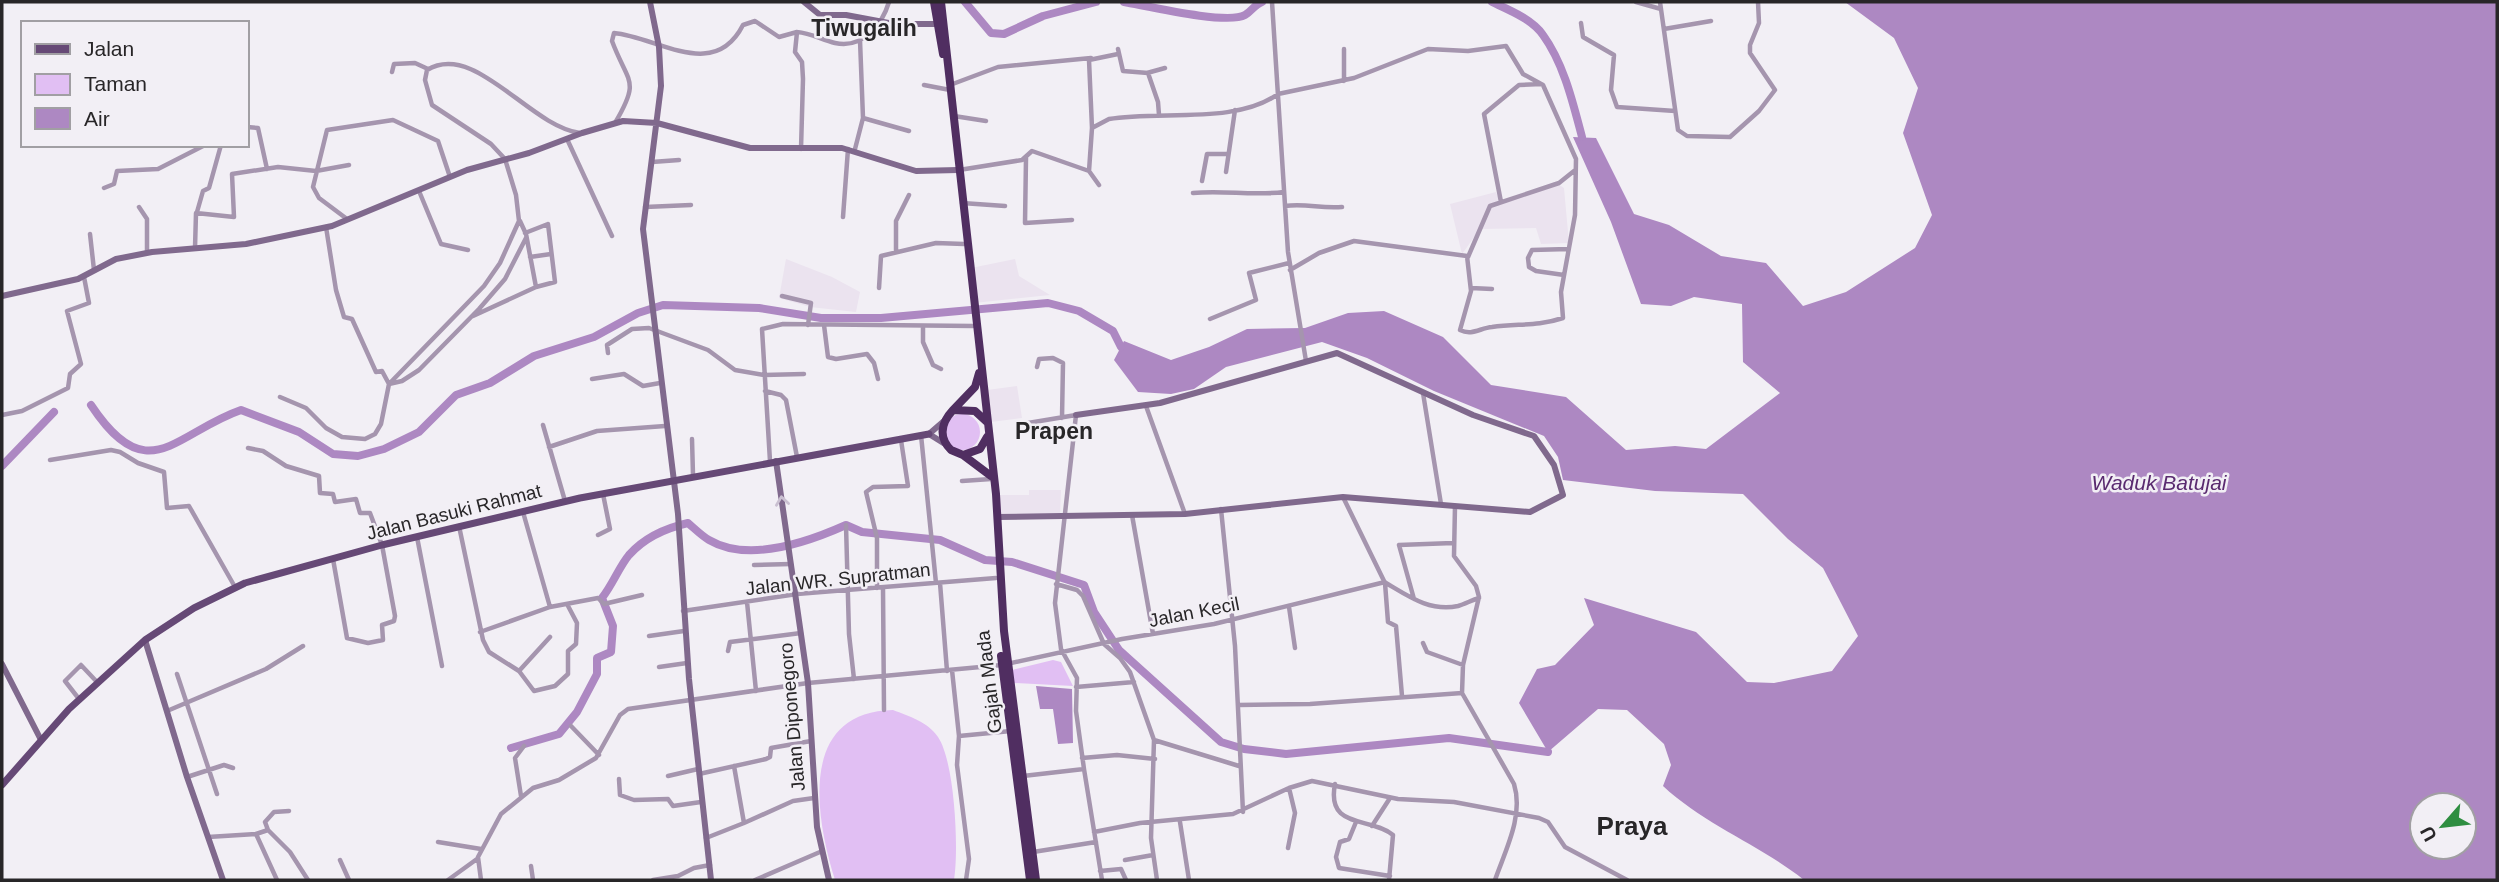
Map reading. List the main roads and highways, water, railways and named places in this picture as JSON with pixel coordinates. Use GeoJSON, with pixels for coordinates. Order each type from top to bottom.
{"type":"FeatureCollection","features":[{"type":"Feature","properties":{"kind":"highway"},"geometry":{"type":"LineString","coordinates":[[939,2],[936,23],[953,116],[970,299]]}},
{"type":"Feature","properties":{"kind":"highway"},"geometry":{"type":"LineString","coordinates":[[939,2],[970,299],[997,517],[997,556]]}},
{"type":"Feature","properties":{"kind":"highway"},"geometry":{"type":"LineString","coordinates":[[973,316],[979,379],[944,421],[942,433],[946,445],[987,470],[991,479],[997,556]]}},
{"type":"Feature","properties":{"kind":"highway"},"geometry":{"type":"LineString","coordinates":[[953,410],[975,411],[987,423]]}},
{"type":"Feature","properties":{"kind":"highway"},"geometry":{"type":"LineString","coordinates":[[963,455],[980,449],[988,434]]}},
{"type":"Feature","properties":{"kind":"highway","name":"Gajah Mada"},"geometry":{"type":"LineString","coordinates":[[997,556],[1011,731],[1036,880]]}},
{"type":"Feature","properties":{"kind":"highway","name":"Gajah Mada"},"geometry":{"type":"LineString","coordinates":[[1005,665],[1030,880]]}},
{"type":"Feature","properties":{"kind":"main road","name":"Jalan Basuki Rahmat"},"geometry":{"type":"LineString","coordinates":[[2,785],[79,699],[145,640],[194,608],[235,587],[332,558],[565,501],[693,475],[925,435]]}},
{"type":"Feature","properties":{"kind":"water","name":"Waduk Batujai"},"geometry":{"type":"Polygon","coordinates":[[[1845,2],[2497,2],[2497,880],[1804,880],[1714,824],[1663,786],[1671,765],[1664,744],[1627,710],[1598,709],[1548,752],[1519,703],[1537,669],[1555,665],[1594,625],[1584,598],[1696,632],[1747,682],[1774,683],[1832,671],[1858,636],[1823,568],[1788,539],[1743,494],[1655,491],[1563,480],[1558,457],[1544,436],[1434,391],[1367,358],[1322,342],[1226,367],[1194,389],[1171,394],[1138,392],[1114,360],[1124,341],[1171,360],[1209,347],[1247,329],[1305,328],[1348,313],[1384,311],[1443,337],[1491,385],[1566,397],[1626,450],[1675,446],[1706,449],[1780,393],[1743,362],[1742,304],[1694,297],[1671,306],[1641,304],[1611,222],[1573,137],[1596,138],[1634,214],[1669,225],[1721,256],[1766,263],[1803,306],[1846,292],[1915,248],[1932,215],[1903,133],[1918,88],[1894,38],[1845,2]]]}},
{"type":"Feature","properties":{"kind":"water"},"geometry":{"type":"Polygon","coordinates":[[[1036,686],[1072,689],[1073,743],[1058,744],[1053,709],[1040,709],[1036,686]]]}},
{"type":"Feature","properties":{"kind":"waterway"},"geometry":{"type":"LineString","coordinates":[[965,2],[991,33],[1004,34],[1043,16],[1096,2]]}},
{"type":"Feature","properties":{"kind":"waterway"},"geometry":{"type":"LineString","coordinates":[[1124,2],[1222,18],[1245,15],[1262,2]]}},
{"type":"Feature","properties":{"kind":"waterway"},"geometry":{"type":"LineString","coordinates":[[1492,2],[1527,20],[1543,35],[1562,71],[1582,137]]}},
{"type":"Feature","properties":{"kind":"waterway"},"geometry":{"type":"LineString","coordinates":[[91,405],[111,431],[129,445],[146,450],[163,448],[180,441],[241,410],[299,432],[333,454],[358,456],[384,449],[419,432],[456,395],[490,383],[534,356],[594,337],[638,313],[663,305],[759,308],[821,318],[881,318],[1048,303],[1079,311],[1113,331],[1121,347]]}},
{"type":"Feature","properties":{"kind":"waterway"},"geometry":{"type":"LineString","coordinates":[[2,466],[54,412]]}},
{"type":"Feature","properties":{"kind":"waterway"},"geometry":{"type":"LineString","coordinates":[[511,748],[559,734],[577,712],[597,674],[597,658],[611,652],[613,626],[602,598],[625,560],[635,549],[656,534],[688,523],[709,540],[742,550],[778,548],[846,525],[862,532],[940,540],[985,560],[1012,562],[1084,585],[1094,612],[1119,650],[1221,742],[1244,749],[1286,754],[1449,738],[1548,752]]}},
{"type":"Feature","properties":{"kind":"district","name":"Tiwugalih"},"geometry":{"type":"Point","coordinates":[864,28]}},
{"type":"Feature","properties":{"kind":"district","name":"Prapen"},"geometry":{"type":"Point","coordinates":[1054,431]}},
{"type":"Feature","properties":{"kind":"district","name":"Praya"},"geometry":{"type":"Point","coordinates":[1632,826]}}]}
